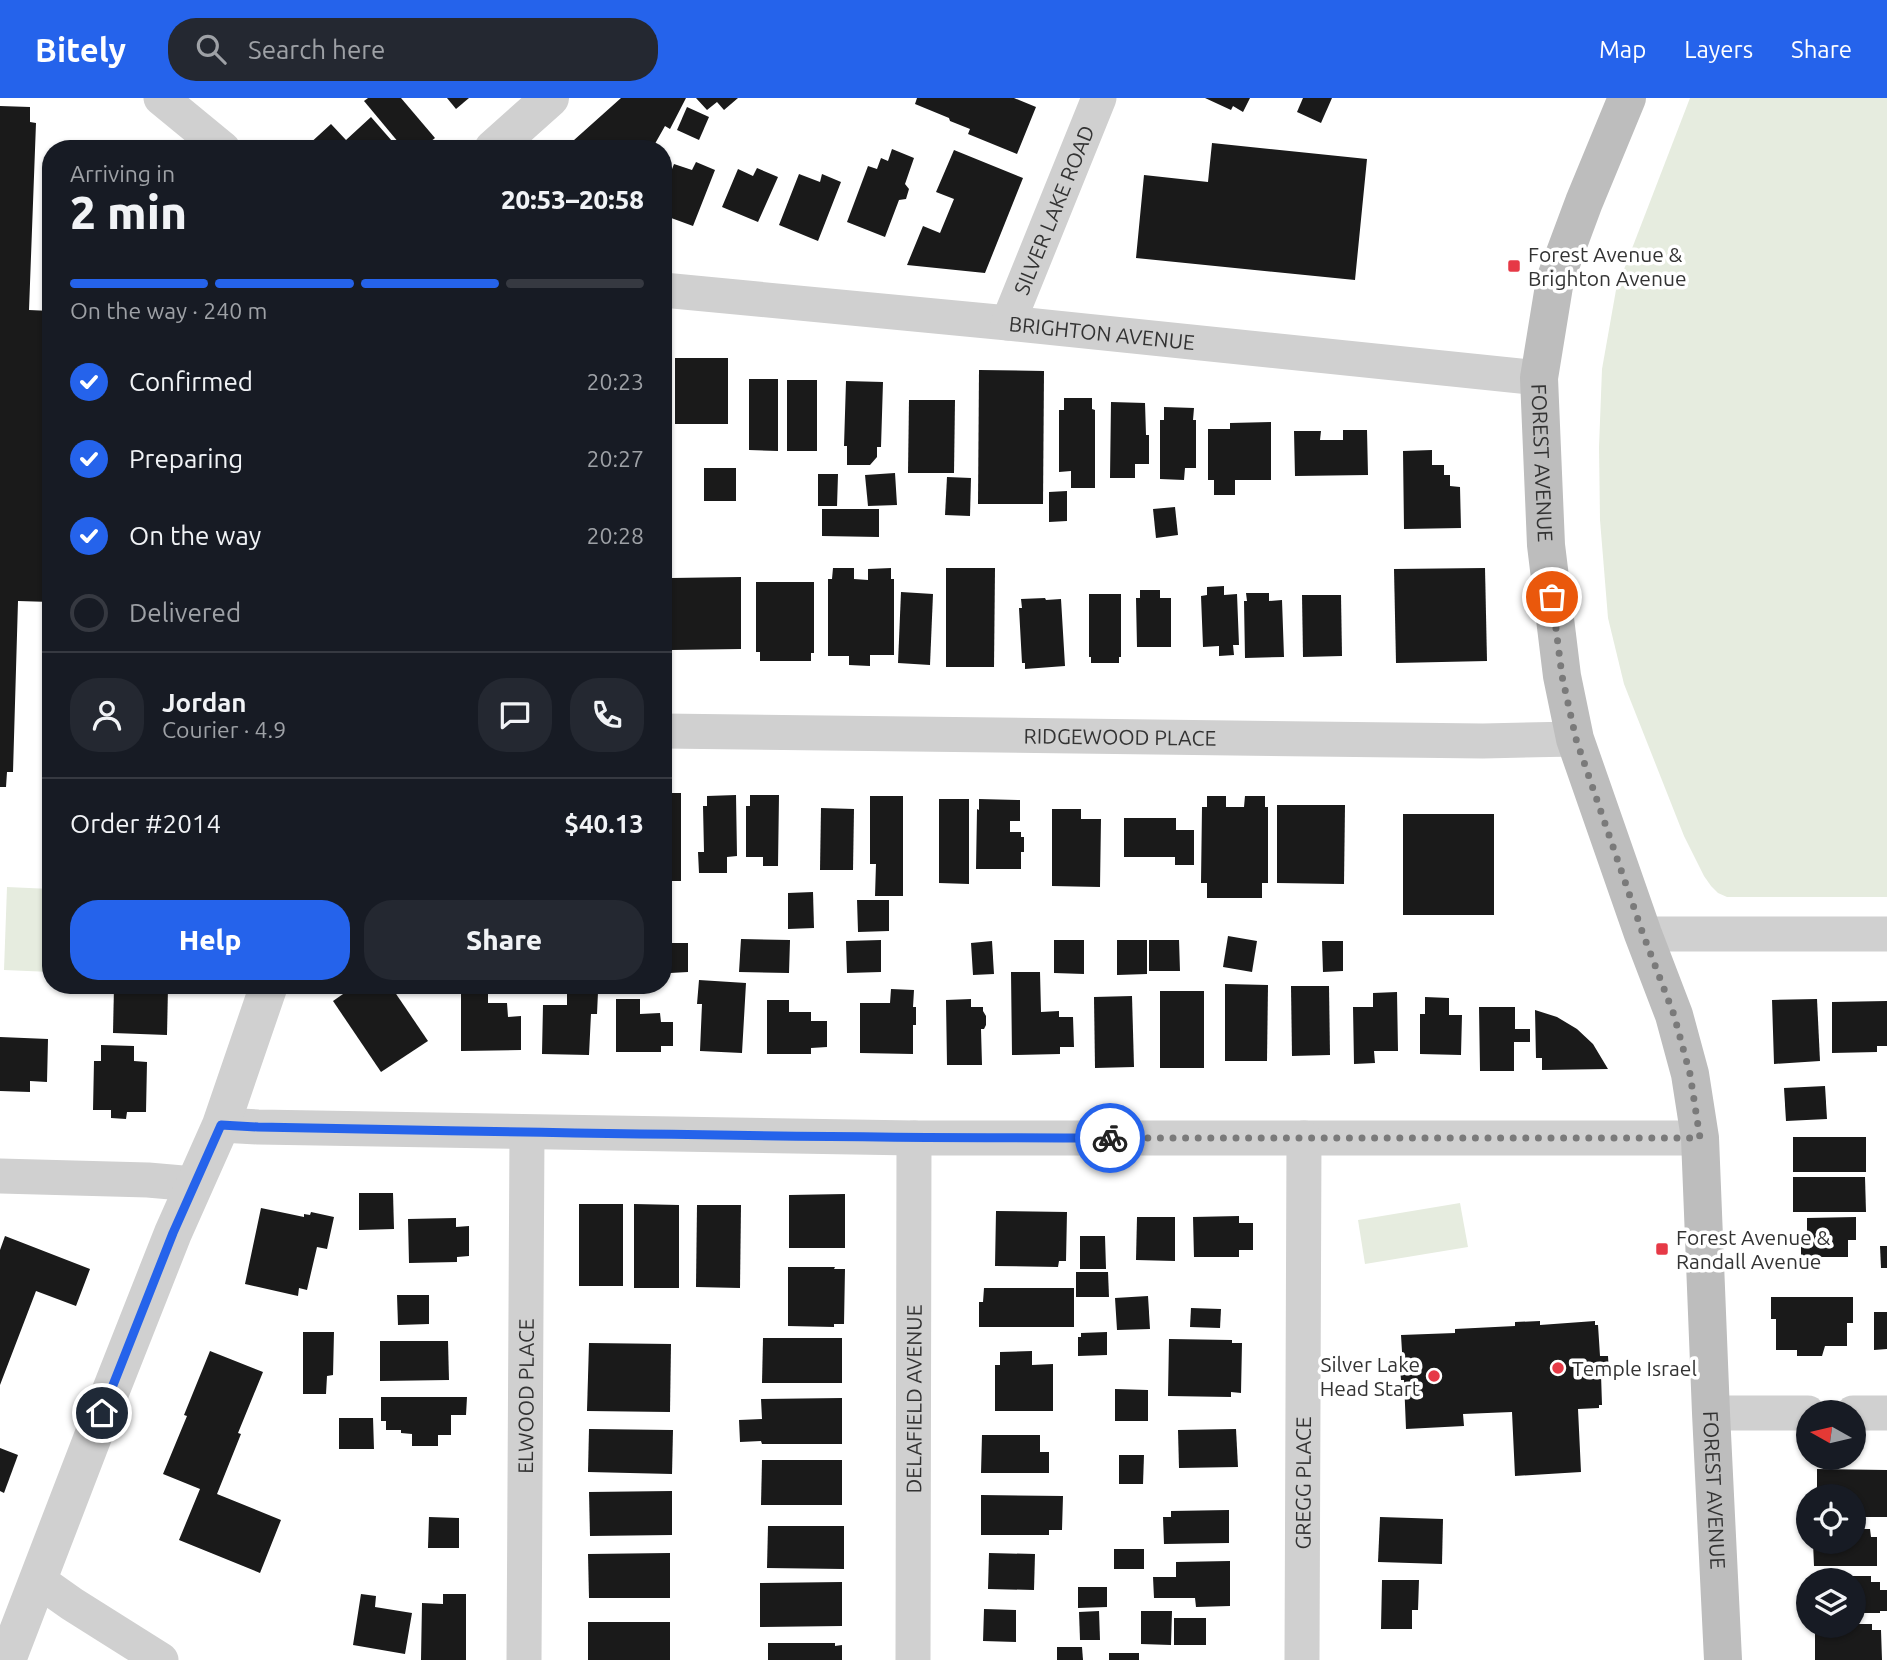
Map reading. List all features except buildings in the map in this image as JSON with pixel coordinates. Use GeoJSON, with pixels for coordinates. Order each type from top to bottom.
{"type":"FeatureCollection","features":[{"type":"Feature","properties":{"kind":"main road","name":"FOREST AVENUE"},"geometry":{"type":"LineString","coordinates":[[1627,98],[1555,280],[1539,377],[1546,545],[1562,676],[1576,739],[1643,934],[1674,1015],[1690,1074],[1700,1138],[1723,1660]]}},
{"type":"Feature","properties":{"kind":"street"},"geometry":{"type":"LineString","coordinates":[[161,98],[212,140]]}},
{"type":"Feature","properties":{"kind":"street"},"geometry":{"type":"LineString","coordinates":[[503,140],[550,98]]}},
{"type":"Feature","properties":{"kind":"street","name":"SILVER LAKE ROAD"},"geometry":{"type":"LineString","coordinates":[[1008,323],[1099,98]]}},
{"type":"Feature","properties":{"kind":"street","name":"BRIGHTON AVENUE"},"geometry":{"type":"LineString","coordinates":[[672,291],[1539,377]]}},
{"type":"Feature","properties":{"kind":"street","name":"RIDGEWOOD PLACE"},"geometry":{"type":"LineString","coordinates":[[672,730],[1483,741],[1576,739]]}},
{"type":"Feature","properties":{"kind":"street"},"geometry":{"type":"LineString","coordinates":[[1643,934],[1887,934]]}},
{"type":"Feature","properties":{"kind":"street"},"geometry":{"type":"LineString","coordinates":[[7,1660],[173,1233],[221,1125],[265,994]]}},
{"type":"Feature","properties":{"kind":"street"},"geometry":{"type":"LineString","coordinates":[[221,1125],[527,1133],[914,1138],[1700,1138]]}},
{"type":"Feature","properties":{"kind":"street","name":"ELWOOD PLACE"},"geometry":{"type":"LineString","coordinates":[[524,1660],[527,1133]]}},
{"type":"Feature","properties":{"kind":"street","name":"DELAFIELD AVENUE"},"geometry":{"type":"LineString","coordinates":[[913,1660],[914,1138]]}},
{"type":"Feature","properties":{"kind":"street","name":"GREGG PLACE"},"geometry":{"type":"LineString","coordinates":[[1303,1660],[1304,1138]]}},
{"type":"Feature","properties":{"kind":"street"},"geometry":{"type":"LineString","coordinates":[[0,1175],[194,1184]]}},
{"type":"Feature","properties":{"kind":"street"},"geometry":{"type":"LineString","coordinates":[[1711,1413],[1796,1413]]}},
{"type":"Feature","properties":{"kind":"street"},"geometry":{"type":"LineString","coordinates":[[1866,1413],[1887,1413]]}},
{"type":"Feature","properties":{"kind":"street"},"geometry":{"type":"LineString","coordinates":[[38,1580],[161,1660]]}},
{"type":"Feature","properties":{"kind":"shaded area"},"geometry":{"type":"Polygon","coordinates":[[[1690,98],[1887,98],[1887,897],[1727,897],[1718,893],[1704,876],[1684,836],[1624,684],[1608,618],[1600,520],[1602,369],[1616,290],[1690,98]]]}},
{"type":"Feature","properties":{"kind":"shaded area"},"geometry":{"type":"Polygon","coordinates":[[[7,887],[42,889],[42,972],[4,970],[7,887]]]}},
{"type":"Feature","properties":{"kind":"shaded area"},"geometry":{"type":"Polygon","coordinates":[[[1460,1203],[1468,1247],[1365,1264],[1358,1220],[1460,1203]]]}},
{"type":"Feature","properties":{"kind":"way so far"},"geometry":{"type":"LineString","coordinates":[[1110,1138],[1700,1138],[1690,1074],[1674,1015],[1643,934],[1576,739],[1562,676],[1552,597]]}},
{"type":"Feature","properties":{"kind":"place","name":"Forest Avenue & Brighton Avenue"},"geometry":{"type":"Point","coordinates":[1514,266]}},
{"type":"Feature","properties":{"kind":"place","name":"Forest Avenue & Randall Avenue"},"geometry":{"type":"Point","coordinates":[1662,1249]}},
{"type":"Feature","properties":{"kind":"place","name":"Temple Israel"},"geometry":{"type":"Point","coordinates":[1558,1368]}},
{"type":"Feature","properties":{"kind":"place","name":"Silver Lake Head Start"},"geometry":{"type":"Point","coordinates":[1434,1376]}},
{"type":"Feature","properties":{"kind":"route"},"geometry":{"type":"LineString","coordinates":[[102,1413],[173,1233],[221,1125],[527,1133],[1110,1138]]}}]}
